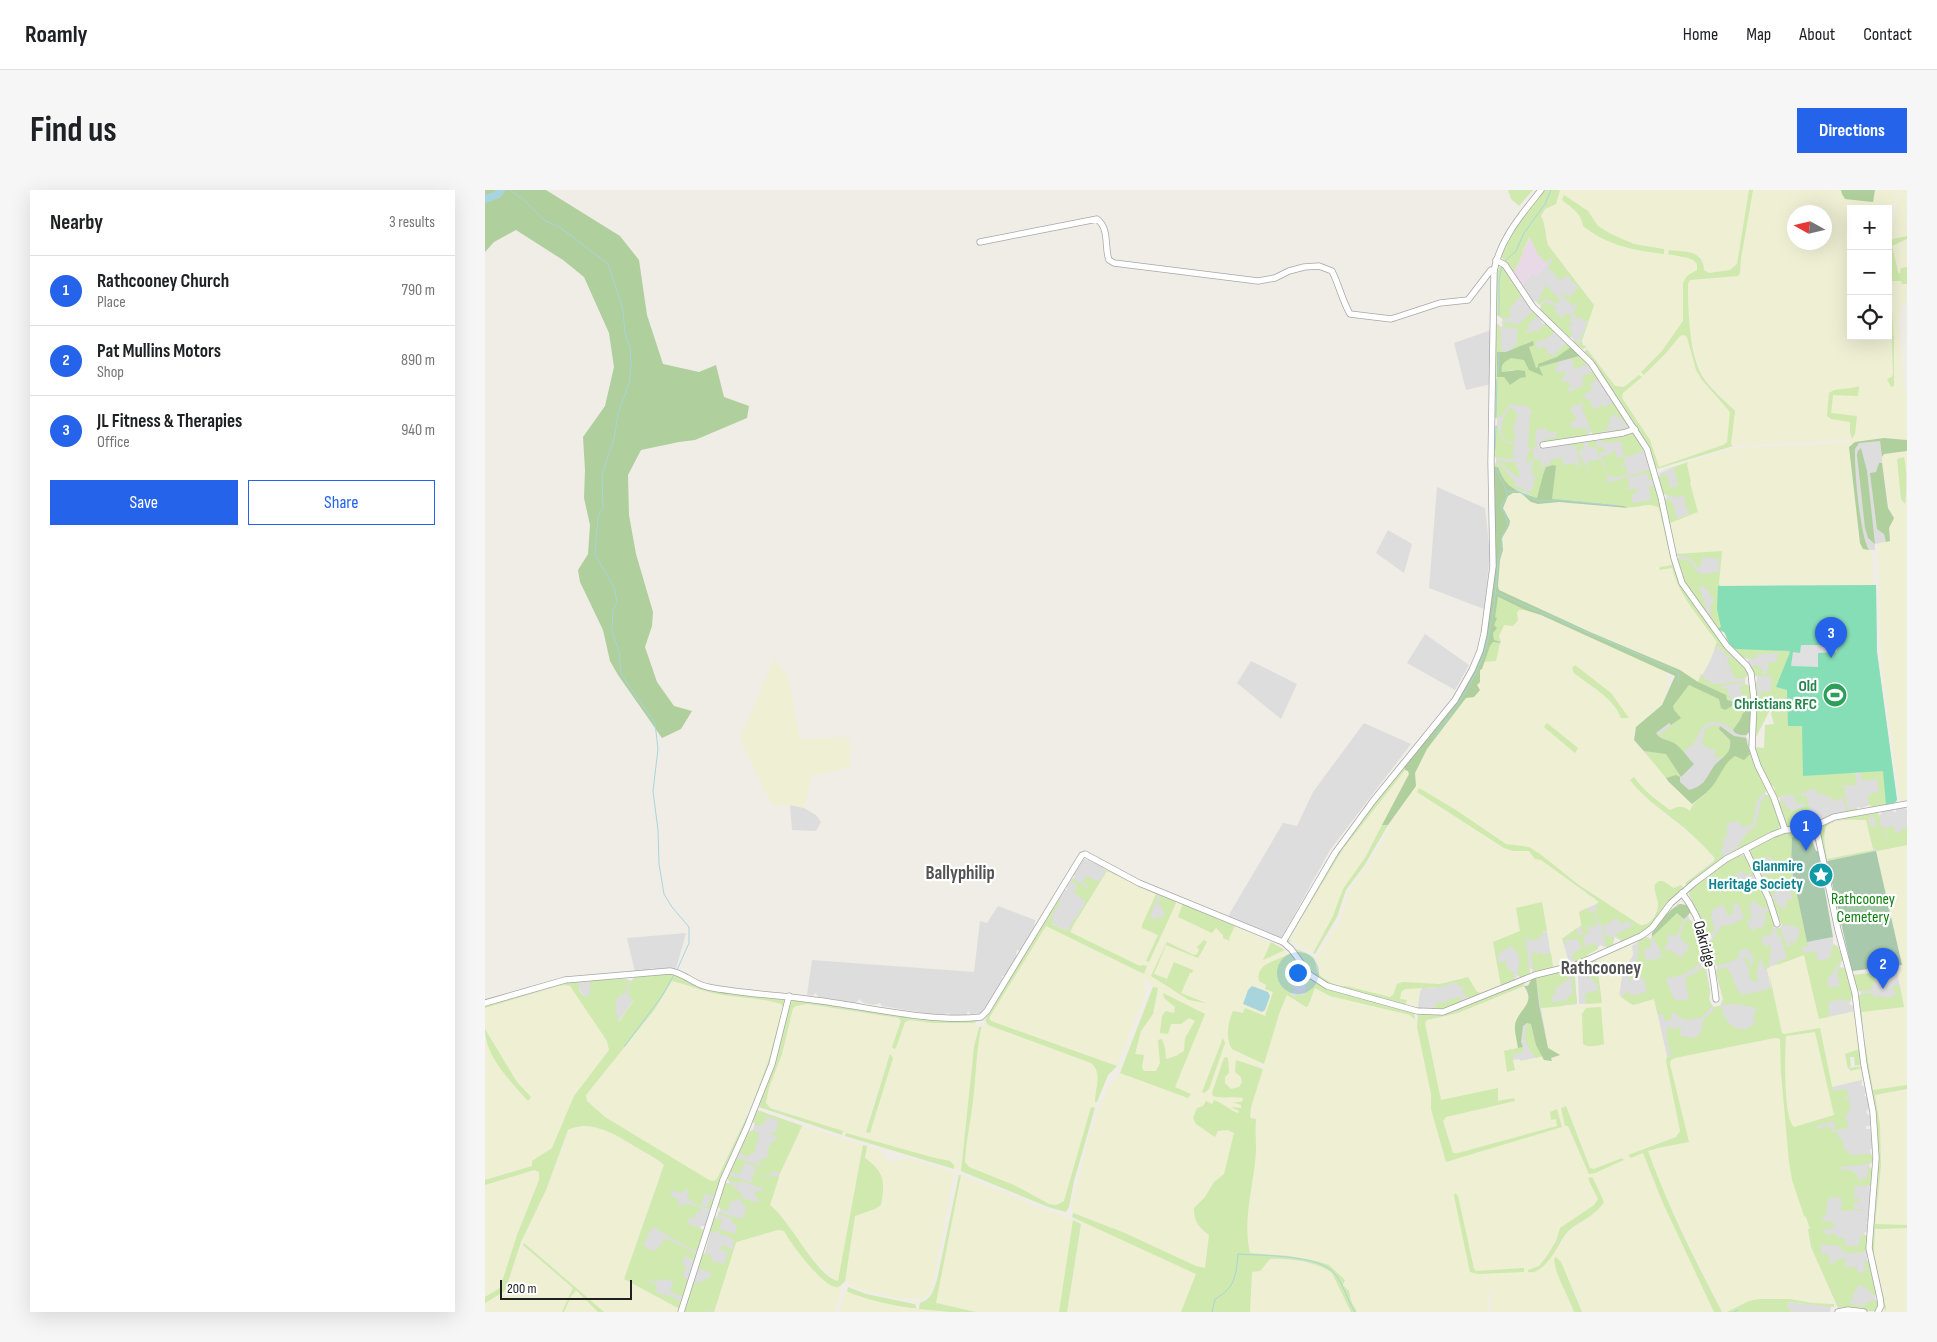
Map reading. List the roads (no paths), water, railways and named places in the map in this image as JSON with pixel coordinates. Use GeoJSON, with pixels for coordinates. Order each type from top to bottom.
{"type":"FeatureCollection","features":[{"type":"Feature","properties":{"kind":"street"},"geometry":{"type":"LineString","coordinates":[[1283,942],[1322,874],[1343,842],[1387,783],[1455,700],[1472,670],[1480,651],[1486,625],[1493,566],[1491,462],[1494,271],[1496,260],[1504,241],[1521,215],[1541,190]]}},
{"type":"Feature","properties":{"kind":"street"},"geometry":{"type":"LineString","coordinates":[[980,242],[1097,219],[1100,221],[1106,235],[1107,255],[1109,260],[1114,263],[1258,281],[1275,278],[1289,271],[1304,267],[1319,266],[1332,271],[1350,314],[1391,319],[1434,304],[1468,300],[1491,270],[1494,271]]}},
{"type":"Feature","properties":{"kind":"street"},"geometry":{"type":"LineString","coordinates":[[1496,260],[1505,265],[1536,310],[1587,358],[1647,449],[1663,503],[1674,558],[1682,583],[1727,646],[1747,666],[1751,673],[1754,700],[1752,748],[1758,766],[1774,798],[1785,830]]}},
{"type":"Feature","properties":{"kind":"street"},"geometry":{"type":"LineString","coordinates":[[1543,445],[1635,429]]}},
{"type":"Feature","properties":{"kind":"street"},"geometry":{"type":"LineString","coordinates":[[485,1003],[565,980],[664,971],[681,974],[693,982],[707,987],[789,996],[927,1016],[981,1017],[987,1012],[1073,868],[1082,855],[1085,854],[1139,883],[1283,942],[1291,949],[1310,975],[1327,986],[1417,1011],[1443,1012],[1535,975],[1576,965],[1634,940],[1652,928],[1671,903],[1721,863],[1785,830],[1805,830],[1834,817],[1907,804]]}},
{"type":"Feature","properties":{"kind":"street"},"geometry":{"type":"LineString","coordinates":[[1816,826],[1838,930],[1855,993],[1863,1059],[1873,1112],[1875,1165],[1869,1248],[1881,1306],[1878,1312]]}},
{"type":"Feature","properties":{"kind":"street"},"geometry":{"type":"LineString","coordinates":[[1745,849],[1769,900],[1777,924]]}},
{"type":"Feature","properties":{"kind":"street","name":"Oakridge"},"geometry":{"type":"LineString","coordinates":[[1682,894],[1692,907],[1701,926],[1716,999]]}},
{"type":"Feature","properties":{"kind":"street"},"geometry":{"type":"LineString","coordinates":[[681,1312],[723,1180],[773,1064],[789,996]]}},
{"type":"Feature","properties":{"kind":"street"},"geometry":{"type":"LineString","coordinates":[[1838,1312],[1848,1310],[1865,1312]]}},
{"type":"Feature","properties":{"kind":"water"},"geometry":{"type":"Polygon","coordinates":[[[1252,986],[1268,992],[1270,996],[1265,1010],[1262,1012],[1243,1004],[1248,990],[1252,986]]]}},
{"type":"Feature","properties":{"kind":"waterway"},"geometry":{"type":"LineString","coordinates":[[485,199],[497,195],[501,190]]}},
{"type":"Feature","properties":{"kind":"waterway"},"geometry":{"type":"LineString","coordinates":[[510,190],[523,199],[544,220],[561,228],[608,264],[623,310],[625,334],[630,347],[629,384],[618,413],[614,439],[602,475],[603,508],[598,516],[595,555],[614,587],[617,602],[613,610],[612,631],[619,651],[621,674],[655,723],[658,749],[653,791],[658,830],[659,864],[664,894],[689,927],[689,943],[677,970]]}},
{"type":"Feature","properties":{"kind":"waterway"},"geometry":{"type":"LineString","coordinates":[[1505,261],[1516,251],[1524,233],[1545,204],[1551,190]]}},
{"type":"Feature","properties":{"kind":"waterway"},"geometry":{"type":"LineString","coordinates":[[1499,315],[1499,280],[1502,266]]}},
{"type":"Feature","properties":{"kind":"waterway"},"geometry":{"type":"LineString","coordinates":[[1498,374],[1499,352]]}},
{"type":"Feature","properties":{"kind":"waterway"},"geometry":{"type":"LineString","coordinates":[[1496,417],[1497,380]]}},
{"type":"Feature","properties":{"kind":"waterway"},"geometry":{"type":"LineString","coordinates":[[1495,449],[1496,426]]}},
{"type":"Feature","properties":{"kind":"waterway"},"geometry":{"type":"LineString","coordinates":[[1434,737],[1471,683],[1482,659],[1489,636],[1501,540],[1508,526],[1506,516],[1501,507],[1507,493],[1496,467]]}},
{"type":"Feature","properties":{"kind":"waterway"},"geometry":{"type":"LineString","coordinates":[[1506,491],[1519,492],[1539,501],[1559,500],[1618,506]]}},
{"type":"Feature","properties":{"kind":"waterway"},"geometry":{"type":"LineString","coordinates":[[1495,592],[1676,671],[1679,674],[1678,682]]}},
{"type":"Feature","properties":{"kind":"waterway"},"geometry":{"type":"LineString","coordinates":[[624,1047],[662,996],[675,973]]}},
{"type":"Feature","properties":{"kind":"waterway"},"geometry":{"type":"LineString","coordinates":[[1212,1312],[1215,1299],[1231,1286],[1238,1254],[1304,1259],[1327,1267],[1338,1278],[1355,1312]]}},
{"type":"Feature","properties":{"kind":"waterway"},"geometry":{"type":"LineString","coordinates":[[1734,1312],[1738,1310]]}},
{"type":"Feature","properties":{"kind":"place","name":"JL Fitness & Therapies"},"geometry":{"type":"Point","coordinates":[1831,658]}},
{"type":"Feature","properties":{"kind":"place","name":"Old Christians RFC"},"geometry":{"type":"Point","coordinates":[1835,695]}},
{"type":"Feature","properties":{"kind":"place","name":"Rathcooney Church"},"geometry":{"type":"Point","coordinates":[1806,851]}},
{"type":"Feature","properties":{"kind":"place","name":"Glanmire Heritage Society"},"geometry":{"type":"Point","coordinates":[1821,875]}},
{"type":"Feature","properties":{"kind":"place","name":"Pat Mullins Motors"},"geometry":{"type":"Point","coordinates":[1883,989]}},
{"type":"Feature","properties":{"kind":"district","name":"Ballyphilip"},"geometry":{"type":"Point","coordinates":[960,873]}},
{"type":"Feature","properties":{"kind":"district","name":"Rathcooney"},"geometry":{"type":"Point","coordinates":[1601,968]}},
{"type":"Feature","properties":{"kind":"park label","name":"Rathcooney Cemetery"},"geometry":{"type":"Point","coordinates":[1863,908]}}]}
